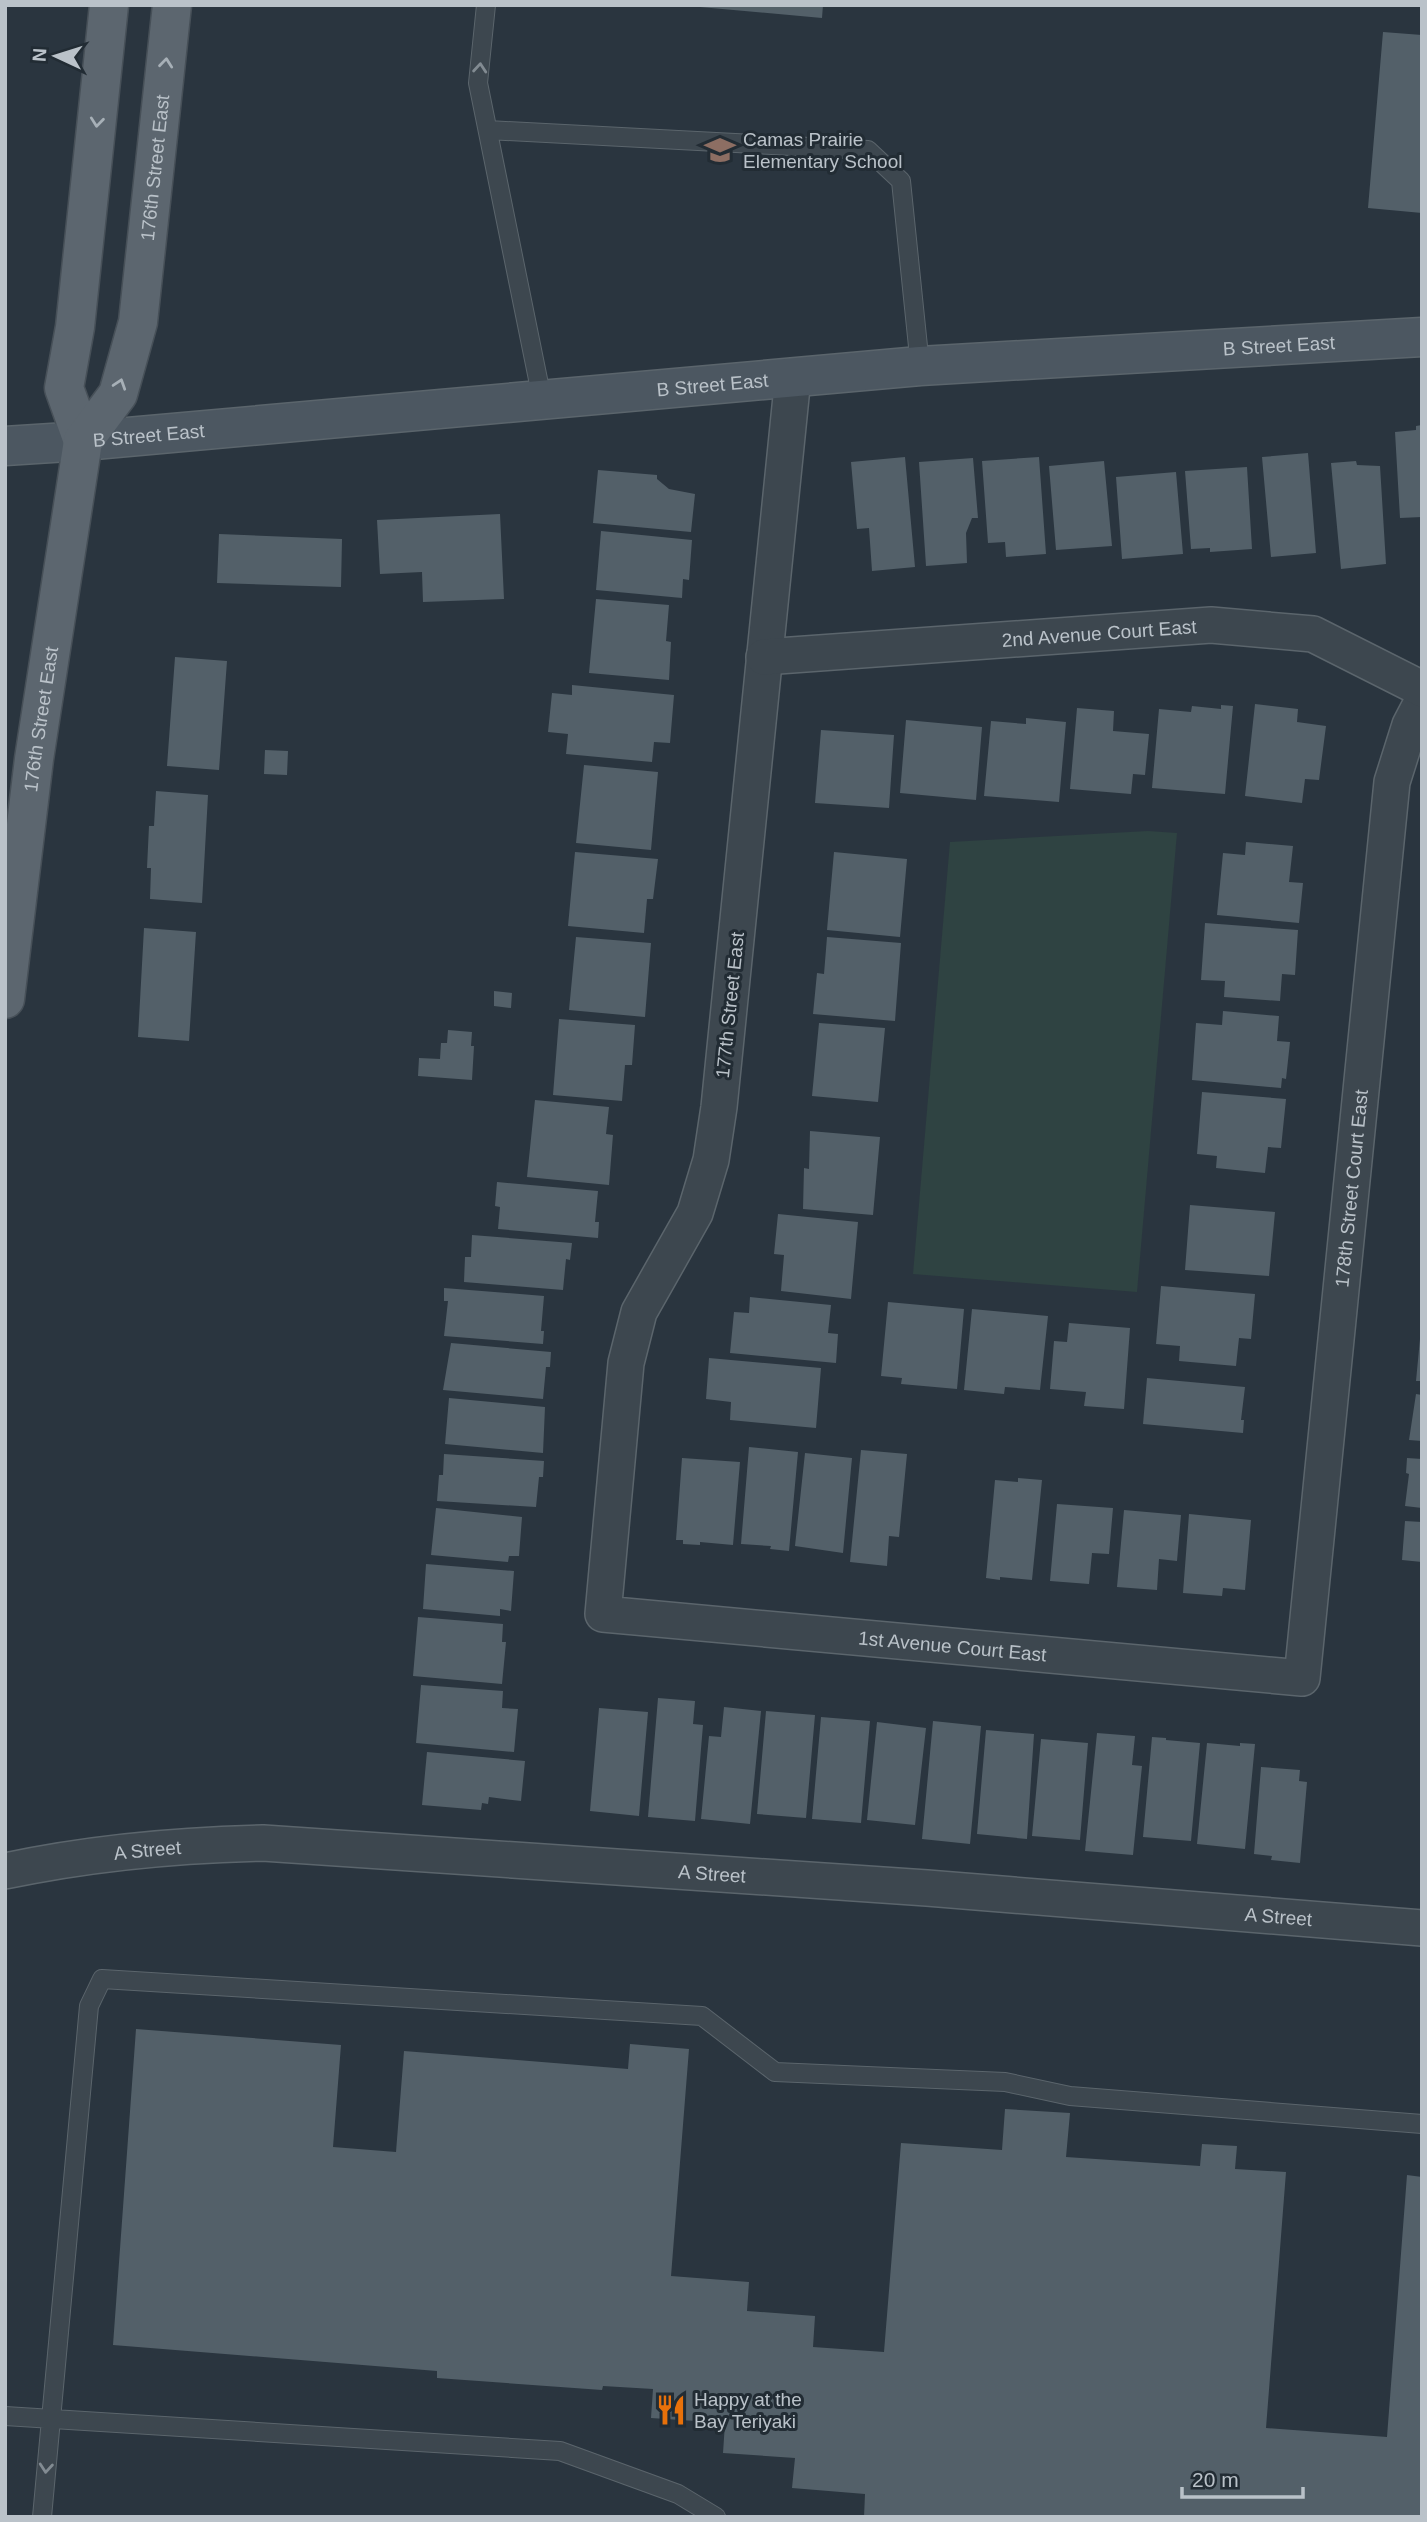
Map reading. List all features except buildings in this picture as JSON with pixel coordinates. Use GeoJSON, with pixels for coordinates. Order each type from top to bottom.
{"type":"FeatureCollection","features":[{"type":"Feature","properties":{"kind":"main road","name":"176th Street East"},"geometry":{"type":"LineString","coordinates":[[83,441],[64,388],[75,327],[109,5]]}},
{"type":"Feature","properties":{"kind":"main road","name":"176th Street East"},"geometry":{"type":"LineString","coordinates":[[5,999],[34,760],[83,441],[118,394],[138,322],[172,5]]}},
{"type":"Feature","properties":{"kind":"street","name":"B Street East"},"geometry":{"type":"LineString","coordinates":[[5,446],[920,366],[1422,337]]}},
{"type":"Feature","properties":{"kind":"street","name":"177th Street East"},"geometry":{"type":"LineString","coordinates":[[603,1614],[626,1363],[639,1312],[695,1213],[711,1160],[719,1107],[793,377]]}},
{"type":"Feature","properties":{"kind":"street","name":"2nd Avenue Court East"},"geometry":{"type":"LineString","coordinates":[[764,657],[1211,625],[1313,634],[1422,688]]}},
{"type":"Feature","properties":{"kind":"street","name":"178th Street Court East"},"geometry":{"type":"LineString","coordinates":[[1302,1678],[1392,782],[1410,725],[1422,702]]}},
{"type":"Feature","properties":{"kind":"street","name":"1st Avenue Court East"},"geometry":{"type":"LineString","coordinates":[[603,1614],[1302,1678]]}},
{"type":"Feature","properties":{"kind":"street","name":"A Street"},"geometry":{"type":"LineString","coordinates":[[5,1871],[121,1852],[263,1843],[927,1888],[1422,1928]]}},
{"type":"Feature","properties":{"kind":"lane"},"geometry":{"type":"LineString","coordinates":[[486,5],[478,83],[542,399]]}},
{"type":"Feature","properties":{"kind":"lane"},"geometry":{"type":"LineString","coordinates":[[488,130],[867,150],[901,181],[920,366]]}},
{"type":"Feature","properties":{"kind":"lane"},"geometry":{"type":"LineString","coordinates":[[42,2517],[89,2006],[102,1979],[702,2016],[775,2072],[1005,2082],[1070,2096],[1422,2124]]}},
{"type":"Feature","properties":{"kind":"lane"},"geometry":{"type":"LineString","coordinates":[[5,2416],[560,2451],[678,2494],[716,2517]]}},
{"type":"Feature","properties":{"kind":"green space"},"geometry":{"type":"Polygon","coordinates":[[[1148,831],[1177,833],[1137,1292],[913,1274],[950,842],[1148,831]]]}},
{"type":"Feature","properties":{"kind":"place","name":"Camas Prairie Elementary School"},"geometry":{"type":"Point","coordinates":[720,150]}},
{"type":"Feature","properties":{"kind":"place","name":"Happy at the Bay Teriyaki"},"geometry":{"type":"Point","coordinates":[671,2410]}}]}
